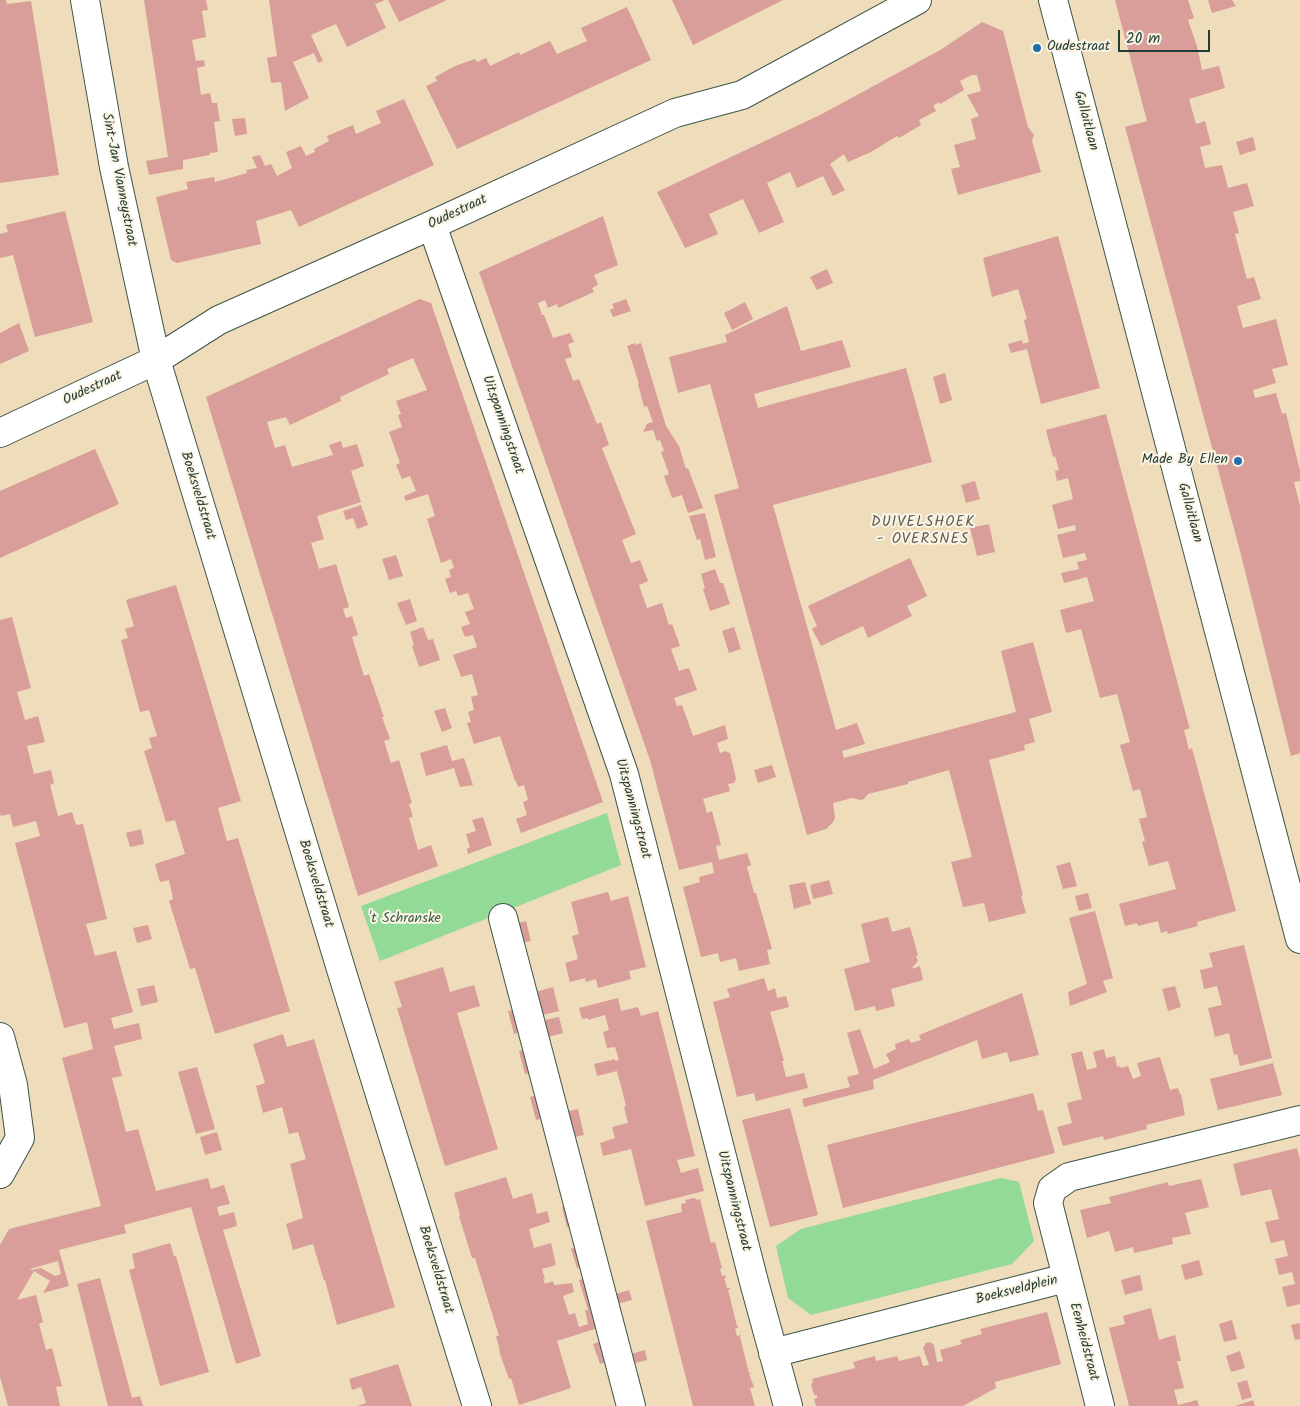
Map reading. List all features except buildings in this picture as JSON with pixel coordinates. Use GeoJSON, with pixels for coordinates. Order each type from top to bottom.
{"type":"FeatureCollection","features":[{"type":"Feature","properties":{"kind":"street","name":"Sint-Jan Vianneystraat"},"geometry":{"type":"LineString","coordinates":[[85,0],[114,167],[156,360]]}},
{"type":"Feature","properties":{"kind":"street","name":"Oudestraat"},"geometry":{"type":"LineString","coordinates":[[0,432],[156,360],[219,320],[432,225],[675,113],[742,95],[917,0]]}},
{"type":"Feature","properties":{"kind":"street","name":"Gallaitlaan"},"geometry":{"type":"LineString","coordinates":[[1053,0],[1300,939]]}},
{"type":"Feature","properties":{"kind":"street","name":"Uitspanningstraat"},"geometry":{"type":"LineString","coordinates":[[432,225],[624,774],[788,1406]]}},
{"type":"Feature","properties":{"kind":"street","name":"Boeksveldstraat"},"geometry":{"type":"LineString","coordinates":[[156,360],[344,979],[478,1406]]}},
{"type":"Feature","properties":{"kind":"street"},"geometry":{"type":"LineString","coordinates":[[503,918],[631,1406]]}},
{"type":"Feature","properties":{"kind":"street"},"geometry":{"type":"LineString","coordinates":[[0,1037],[7,1087],[20,1138],[0,1174]]}},
{"type":"Feature","properties":{"kind":"street","name":"Boeksveldplein"},"geometry":{"type":"LineString","coordinates":[[773,1353],[1066,1278],[1048,1202],[1052,1188],[1070,1177],[1300,1120]]}},
{"type":"Feature","properties":{"kind":"street","name":"Eenheidstraat"},"geometry":{"type":"LineString","coordinates":[[1066,1278],[1100,1406]]}},
{"type":"Feature","properties":{"kind":"green space","name":"'t Schranske"},"geometry":{"type":"Polygon","coordinates":[[[607,813],[621,865],[380,961],[361,906],[607,813]]]}},
{"type":"Feature","properties":{"kind":"green space"},"geometry":{"type":"Polygon","coordinates":[[[1001,1178],[1019,1182],[1034,1241],[1012,1264],[811,1315],[788,1298],[776,1246],[801,1229],[1001,1178]]]}},
{"type":"Feature","properties":{"kind":"place","name":"Oudestraat"},"geometry":{"type":"Point","coordinates":[1037,48]}},
{"type":"Feature","properties":{"kind":"place","name":"Made By Ellen"},"geometry":{"type":"Point","coordinates":[1238,461]}},
{"type":"Feature","properties":{"kind":"district","name":"DUIVELSHOEK - OVERSNES"},"geometry":{"type":"Point","coordinates":[923,532]}}]}
